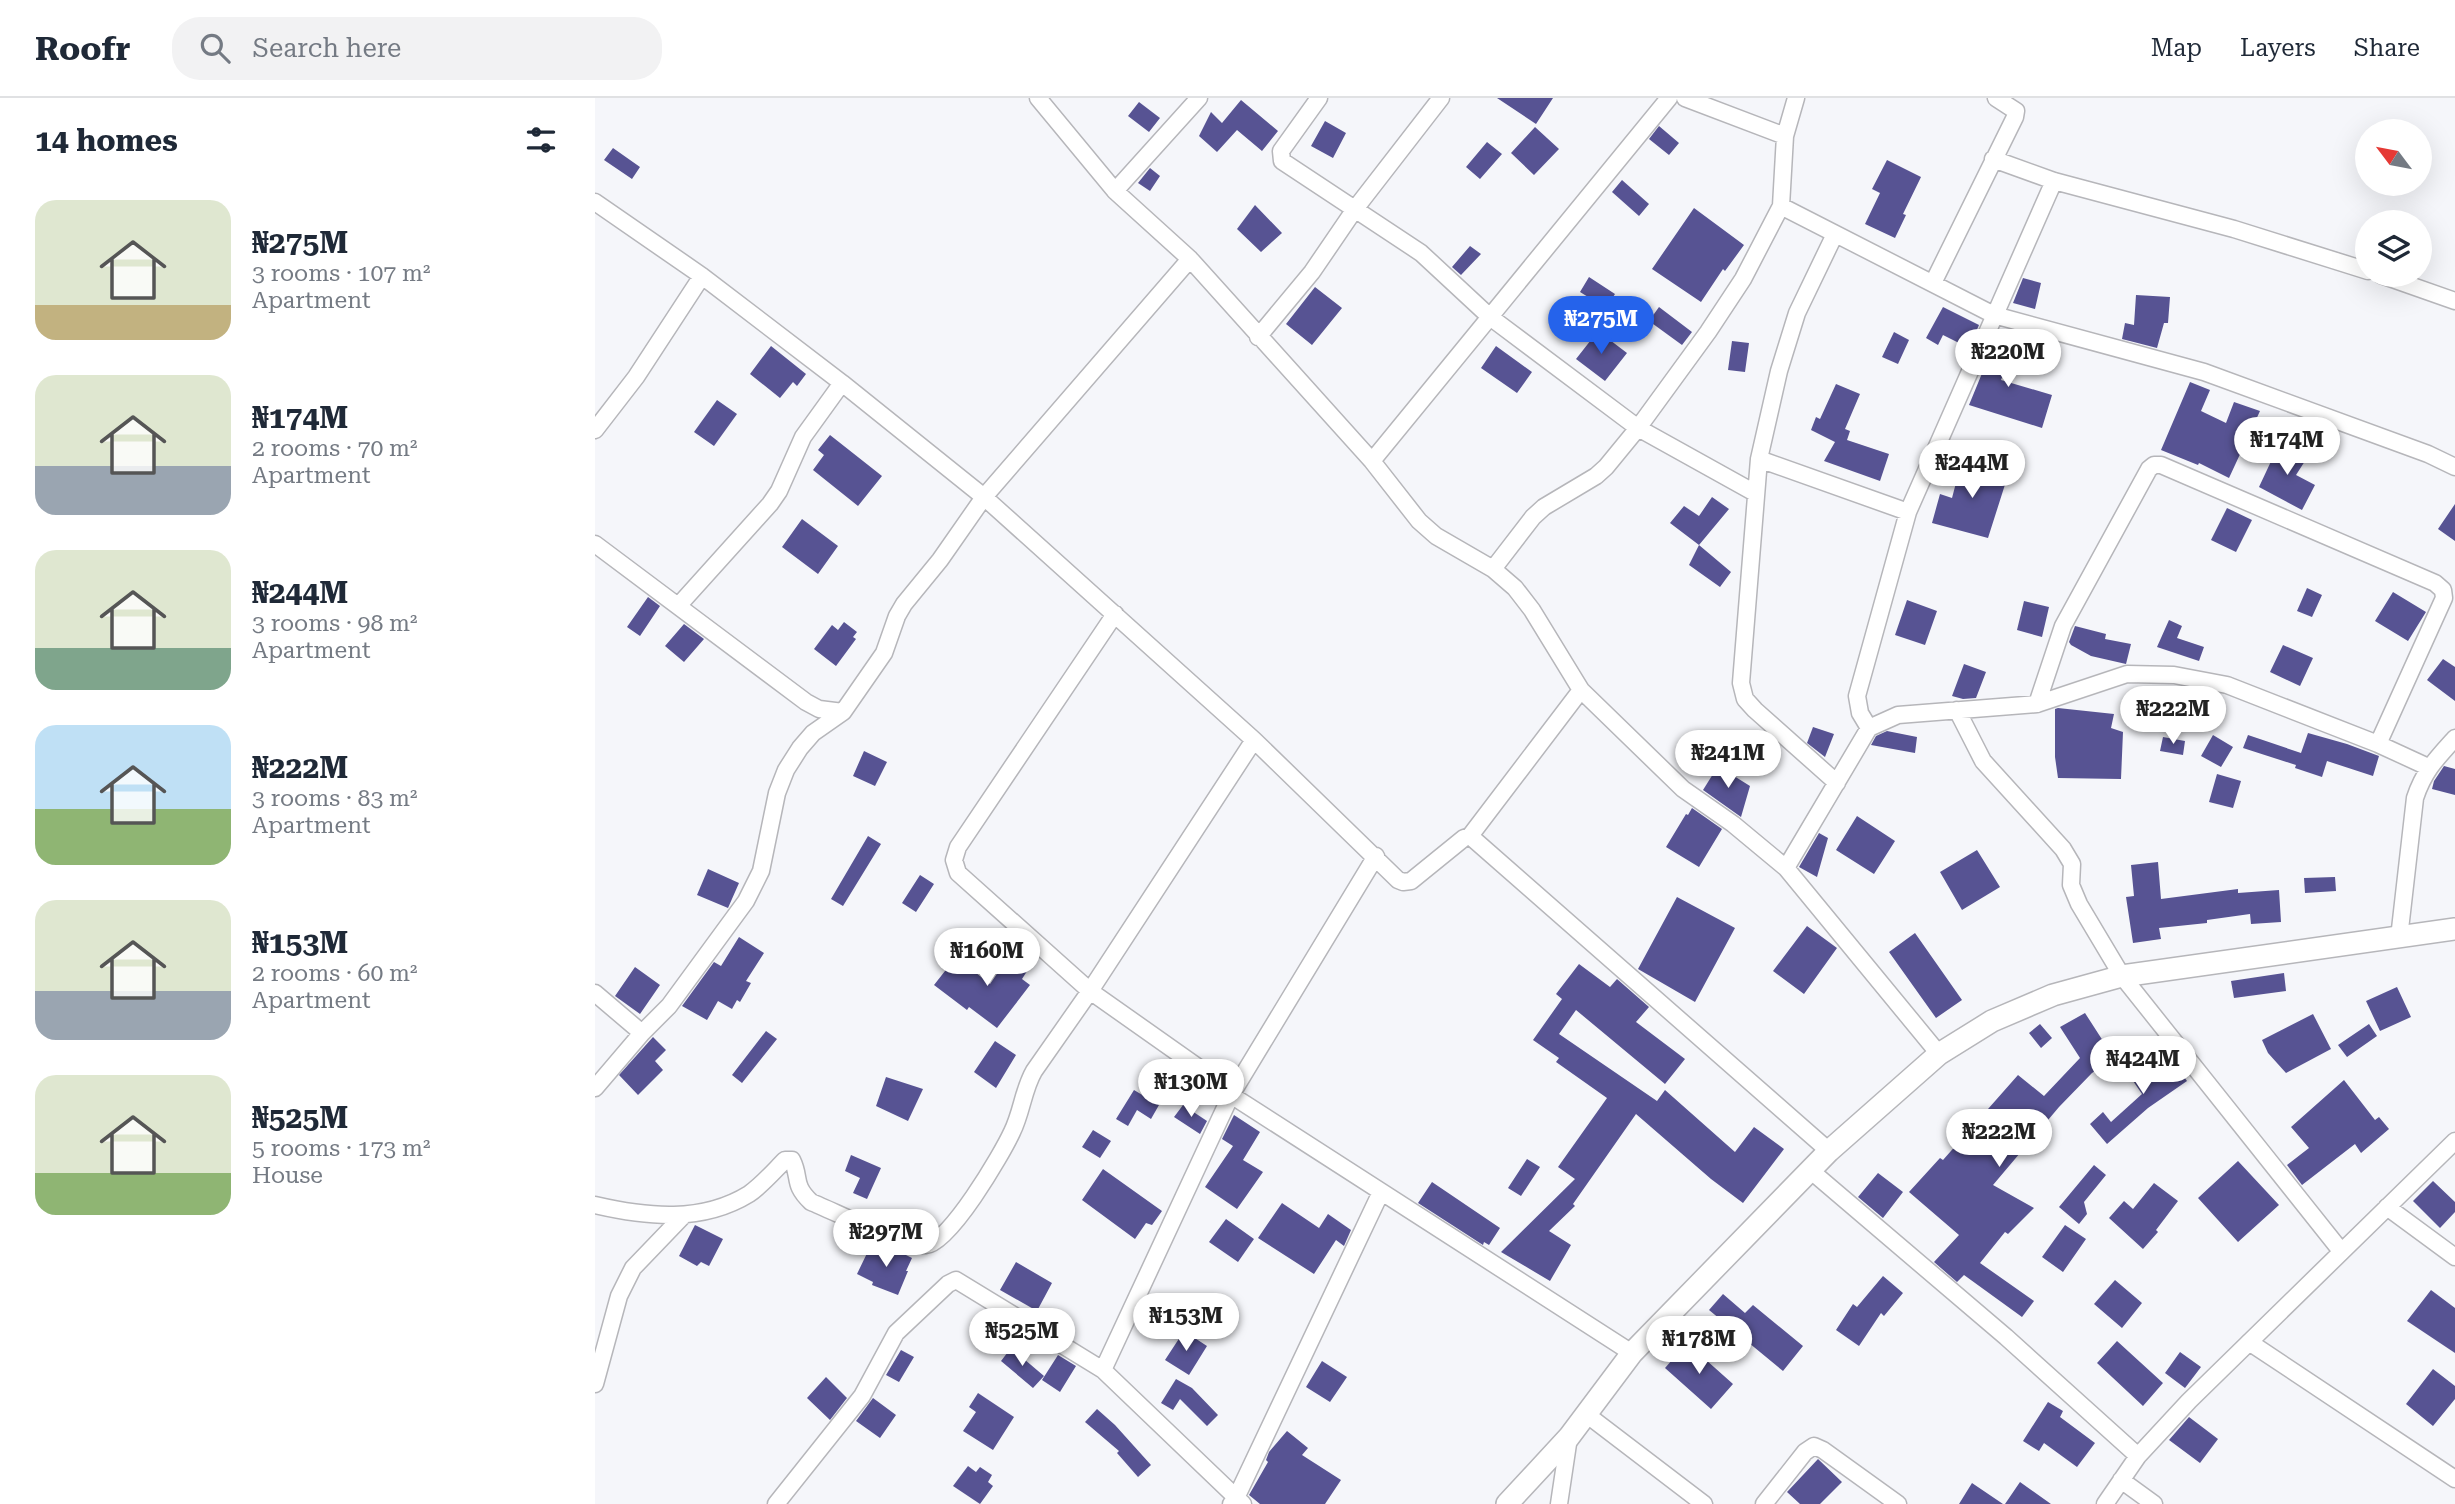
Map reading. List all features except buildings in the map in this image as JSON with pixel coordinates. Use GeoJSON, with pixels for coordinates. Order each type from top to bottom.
{"type":"FeatureCollection","features":[{"type":"Feature","properties":{"kind":"street"},"geometry":{"type":"LineString","coordinates":[[1038,98],[1115,191],[1190,259],[1372,461],[1419,521],[1436,536],[1493,569],[1515,588],[1532,610],[1581,690],[1683,789],[1733,824],[1786,868],[1939,1054]]}},
{"type":"Feature","properties":{"kind":"street"},"geometry":{"type":"LineString","coordinates":[[1115,191],[1199,98]]}},
{"type":"Feature","properties":{"kind":"street"},"geometry":{"type":"LineString","coordinates":[[1319,98],[1281,151],[1282,161],[1421,253],[1490,317],[1638,428],[1755,493]]}},
{"type":"Feature","properties":{"kind":"street"},"geometry":{"type":"LineString","coordinates":[[1258,337],[1312,272],[1355,209],[1441,98]]}},
{"type":"Feature","properties":{"kind":"street"},"geometry":{"type":"LineString","coordinates":[[1372,461],[1669,98]]}},
{"type":"Feature","properties":{"kind":"street"},"geometry":{"type":"LineString","coordinates":[[1685,98],[1785,136]]}},
{"type":"Feature","properties":{"kind":"street"},"geometry":{"type":"LineString","coordinates":[[1493,569],[1532,517],[1596,476],[1638,428],[1743,279],[1781,206],[1785,136],[1796,98]]}},
{"type":"Feature","properties":{"kind":"street"},"geometry":{"type":"LineString","coordinates":[[1933,284],[2017,111],[1996,98]]}},
{"type":"Feature","properties":{"kind":"street"},"geometry":{"type":"LineString","coordinates":[[1993,159],[2054,181],[2234,229],[2355,267]]}},
{"type":"Feature","properties":{"kind":"street"},"geometry":{"type":"LineString","coordinates":[[1870,728],[1860,713],[1857,696],[1908,512],[2054,181]]}},
{"type":"Feature","properties":{"kind":"street"},"geometry":{"type":"LineString","coordinates":[[595,202],[702,276],[842,383],[984,497],[1254,740],[1398,880],[1411,881],[1470,836],[1581,690]]}},
{"type":"Feature","properties":{"kind":"street"},"geometry":{"type":"LineString","coordinates":[[1781,206],[1994,315],[2204,372],[2428,454],[2455,467]]}},
{"type":"Feature","properties":{"kind":"street"},"geometry":{"type":"LineString","coordinates":[[1835,234],[1797,313],[1779,371],[1759,459],[1741,684],[1745,699],[1837,783]]}},
{"type":"Feature","properties":{"kind":"street"},"geometry":{"type":"LineString","coordinates":[[595,1088],[642,1032],[669,1006],[745,901],[761,871],[777,793],[786,770],[813,733],[843,712],[884,653],[897,616],[905,604],[984,497],[1190,259]]}},
{"type":"Feature","properties":{"kind":"street"},"geometry":{"type":"LineString","coordinates":[[595,430],[636,377],[702,276]]}},
{"type":"Feature","properties":{"kind":"street"},"geometry":{"type":"LineString","coordinates":[[2415,287],[2455,301]]}},
{"type":"Feature","properties":{"kind":"street"},"geometry":{"type":"LineString","coordinates":[[679,606],[770,504],[779,491],[803,437],[842,383]]}},
{"type":"Feature","properties":{"kind":"street"},"geometry":{"type":"LineString","coordinates":[[1759,459],[1908,512]]}},
{"type":"Feature","properties":{"kind":"street"},"geometry":{"type":"LineString","coordinates":[[2037,704],[2063,626],[2149,469],[2154,465],[2161,465],[2435,583],[2443,590],[2444,598],[2378,744]]}},
{"type":"Feature","properties":{"kind":"street"},"geometry":{"type":"LineString","coordinates":[[595,544],[806,702],[819,709],[843,712]]}},
{"type":"Feature","properties":{"kind":"street"},"geometry":{"type":"LineString","coordinates":[[1115,614],[958,846],[954,860],[958,873],[1090,991],[1219,1082],[1231,1095],[1633,1353]]}},
{"type":"Feature","properties":{"kind":"street"},"geometry":{"type":"LineString","coordinates":[[1786,868],[1870,728],[1898,715],[2037,704],[2127,674],[2173,675],[2227,685],[2378,744],[2428,767]]}},
{"type":"Feature","properties":{"kind":"street"},"geometry":{"type":"LineString","coordinates":[[1957,710],[1983,761],[2063,849],[2072,864],[2071,885],[2079,904],[2122,976],[2341,1251]]}},
{"type":"Feature","properties":{"kind":"street"},"geometry":{"type":"LineString","coordinates":[[2399,938],[2415,798],[2421,778],[2428,767],[2455,738]]}},
{"type":"Feature","properties":{"kind":"street"},"geometry":{"type":"LineString","coordinates":[[595,1205],[626,1212],[683,1216],[724,1208],[752,1192],[785,1160],[792,1160],[796,1167],[796,1181],[802,1194],[811,1202],[909,1243],[929,1245],[942,1238],[983,1184],[1013,1130],[1027,1084],[1254,740]]}},
{"type":"Feature","properties":{"kind":"street"},"geometry":{"type":"LineString","coordinates":[[1470,836],[1829,1151]]}},
{"type":"Feature","properties":{"kind":"street"},"geometry":{"type":"LineString","coordinates":[[1103,1370],[1231,1095],[1376,856]]}},
{"type":"Feature","properties":{"kind":"street"},"geometry":{"type":"LineString","coordinates":[[1507,1504],[1569,1437],[1633,1353],[1829,1151],[1939,1054],[1992,1021],[2041,1000],[2122,976],[2455,929]]}},
{"type":"Feature","properties":{"kind":"street"},"geometry":{"type":"LineString","coordinates":[[595,993],[642,1032]]}},
{"type":"Feature","properties":{"kind":"street"},"geometry":{"type":"LineString","coordinates":[[2105,1504],[2138,1456],[2189,1401],[2455,1141]]}},
{"type":"Feature","properties":{"kind":"street"},"geometry":{"type":"LineString","coordinates":[[1810,1170],[2006,1337],[2138,1456]]}},
{"type":"Feature","properties":{"kind":"street"},"geometry":{"type":"LineString","coordinates":[[776,1504],[862,1396],[896,1332],[948,1283],[956,1280],[1103,1370],[1237,1502],[1381,1192]]}},
{"type":"Feature","properties":{"kind":"street"},"geometry":{"type":"LineString","coordinates":[[2387,1207],[2455,1257]]}},
{"type":"Feature","properties":{"kind":"street"},"geometry":{"type":"LineString","coordinates":[[595,1384],[619,1296],[633,1268],[683,1216]]}},
{"type":"Feature","properties":{"kind":"street"},"geometry":{"type":"LineString","coordinates":[[2249,1342],[2455,1479]]}},
{"type":"Feature","properties":{"kind":"street"},"geometry":{"type":"LineString","coordinates":[[1586,1414],[1705,1504]]}},
{"type":"Feature","properties":{"kind":"street"},"geometry":{"type":"LineString","coordinates":[[1559,1504],[1569,1437]]}},
{"type":"Feature","properties":{"kind":"street"},"geometry":{"type":"LineString","coordinates":[[1764,1504],[1805,1452],[1814,1446],[1898,1504]]}},
{"type":"Feature","properties":{"kind":"street"},"geometry":{"type":"LineString","coordinates":[[2121,1480],[2154,1504]]}}]}
